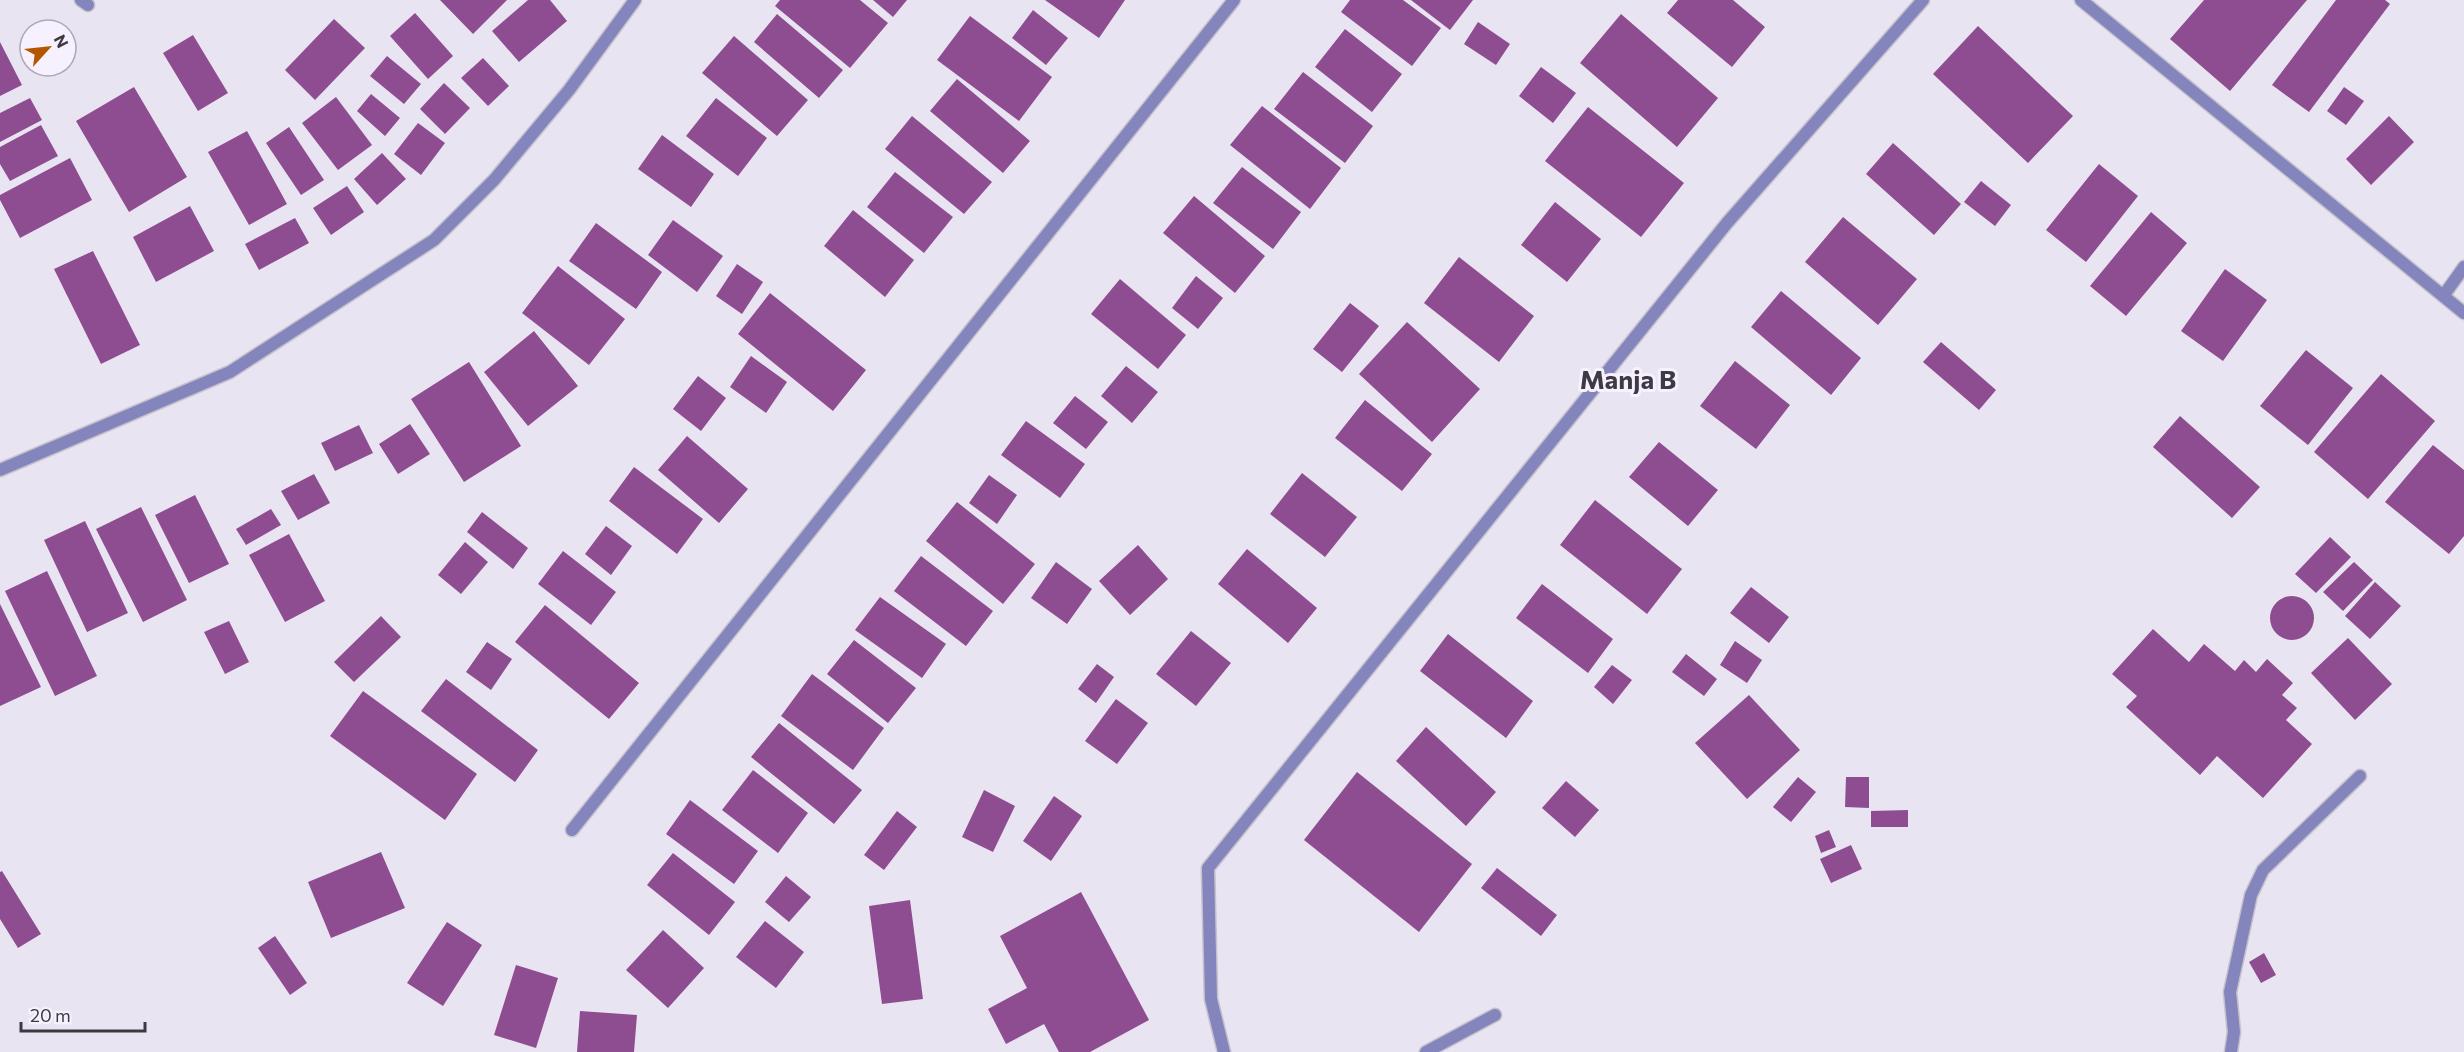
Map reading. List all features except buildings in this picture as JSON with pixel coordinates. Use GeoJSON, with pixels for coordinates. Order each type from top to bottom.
{"type":"FeatureCollection","features":[{"type":"Feature","properties":{"kind":"street"},"geometry":{"type":"LineString","coordinates":[[0,470],[230,372],[434,240],[494,180],[569,90],[635,0]]}},
{"type":"Feature","properties":{"kind":"street"},"geometry":{"type":"LineString","coordinates":[[572,830],[1234,0]]}},
{"type":"Feature","properties":{"kind":"street"},"geometry":{"type":"LineString","coordinates":[[1224,1052],[1210,999],[1208,868],[1727,223],[1923,0]]}},
{"type":"Feature","properties":{"kind":"street"},"geometry":{"type":"LineString","coordinates":[[2081,0],[2464,313]]}},
{"type":"Feature","properties":{"kind":"street"},"geometry":{"type":"LineString","coordinates":[[2444,295],[2464,267]]}},
{"type":"Feature","properties":{"kind":"street"},"geometry":{"type":"LineString","coordinates":[[2232,1052],[2234,1032],[2230,992],[2251,895],[2263,870],[2360,776]]}},
{"type":"Feature","properties":{"kind":"street"},"geometry":{"type":"LineString","coordinates":[[1426,1052],[1495,1015]]}},
{"type":"Feature","properties":{"kind":"district","name":"Manja B"},"geometry":{"type":"Point","coordinates":[1628,380]}}]}
